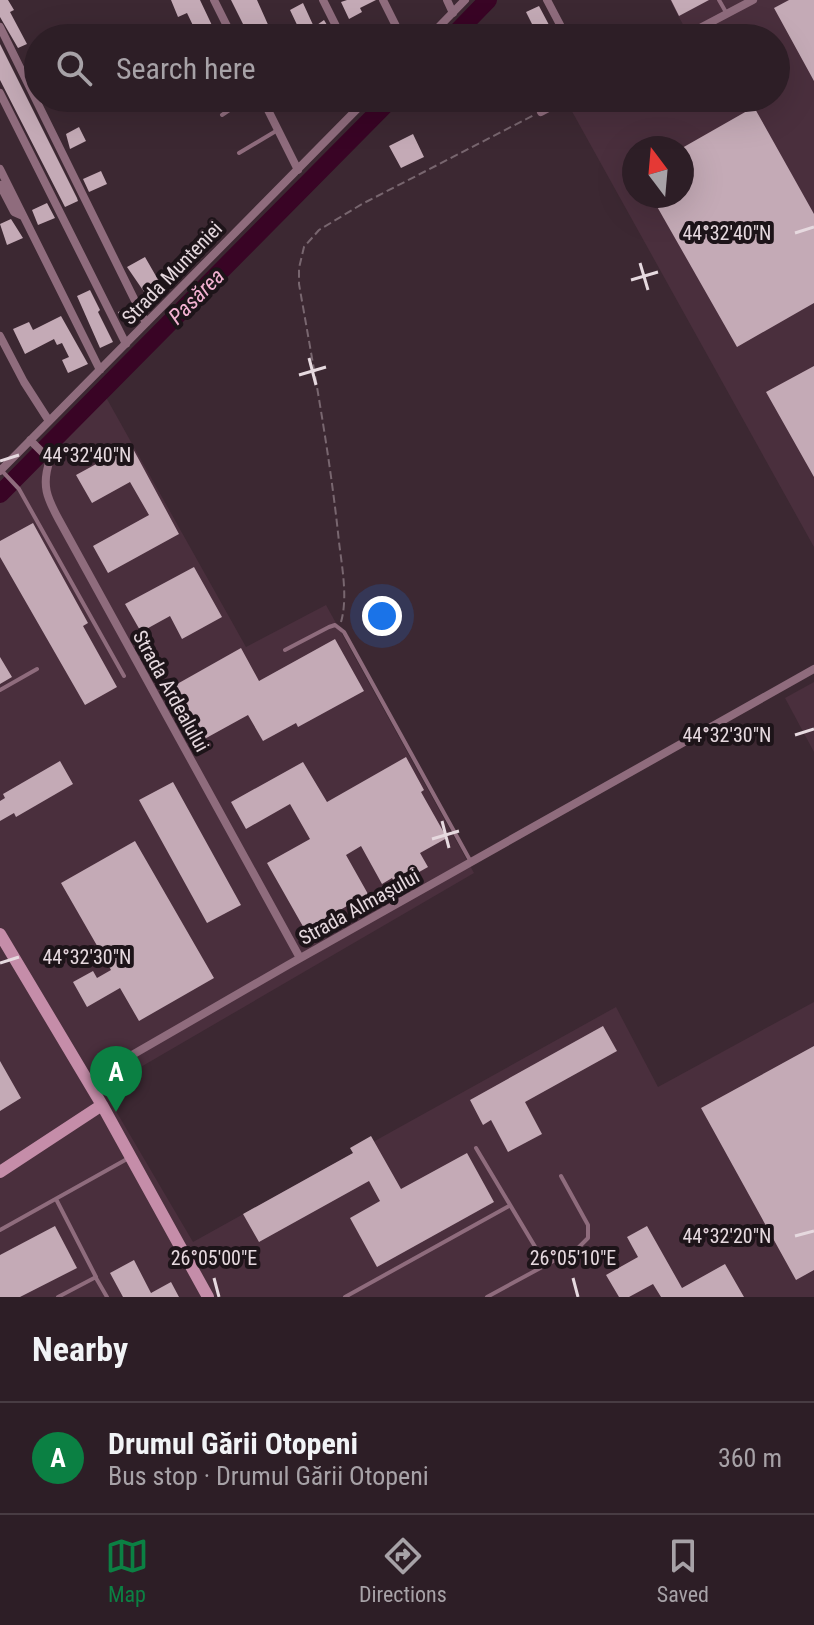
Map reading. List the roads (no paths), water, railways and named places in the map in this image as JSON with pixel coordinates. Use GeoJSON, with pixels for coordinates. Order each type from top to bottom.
{"type":"FeatureCollection","features":[{"type":"Feature","properties":{"kind":"main road"},"geometry":{"type":"LineString","coordinates":[[0,934],[102,1105],[208,1297]]}},
{"type":"Feature","properties":{"kind":"main road"},"geometry":{"type":"LineString","coordinates":[[0,1172],[102,1105]]}},
{"type":"Feature","properties":{"kind":"street"},"geometry":{"type":"LineString","coordinates":[[214,0],[226,24]]}},
{"type":"Feature","properties":{"kind":"street"},"geometry":{"type":"LineString","coordinates":[[323,0],[335,24]]}},
{"type":"Feature","properties":{"kind":"street"},"geometry":{"type":"LineString","coordinates":[[383,0],[395,24]]}},
{"type":"Feature","properties":{"kind":"street"},"geometry":{"type":"LineString","coordinates":[[447,0],[453,13]]}},
{"type":"Feature","properties":{"kind":"street"},"geometry":{"type":"LineString","coordinates":[[442,24],[465,0]]}},
{"type":"Feature","properties":{"kind":"street"},"geometry":{"type":"LineString","coordinates":[[547,0],[560,24]]}},
{"type":"Feature","properties":{"kind":"street"},"geometry":{"type":"LineString","coordinates":[[708,24],[753,0]]}},
{"type":"Feature","properties":{"kind":"street"},"geometry":{"type":"LineString","coordinates":[[0,27],[24,76]]}},
{"type":"Feature","properties":{"kind":"street"},"geometry":{"type":"LineString","coordinates":[[0,93],[126,344]]}},
{"type":"Feature","properties":{"kind":"street"},"geometry":{"type":"LineString","coordinates":[[42,112],[146,323]]}},
{"type":"Feature","properties":{"kind":"street"},"geometry":{"type":"LineString","coordinates":[[269,112],[298,170]]}},
{"type":"Feature","properties":{"kind":"street","name":"Strada Munteniei"},"geometry":{"type":"LineString","coordinates":[[3,473],[49,421],[354,112]]}},
{"type":"Feature","properties":{"kind":"street"},"geometry":{"type":"LineString","coordinates":[[0,169],[100,370]]}},
{"type":"Feature","properties":{"kind":"street"},"geometry":{"type":"LineString","coordinates":[[0,185],[14,212],[23,216]]}},
{"type":"Feature","properties":{"kind":"street"},"geometry":{"type":"LineString","coordinates":[[0,336],[49,421]]}},
{"type":"Feature","properties":{"kind":"street","name":"Strada Ardealului"},"geometry":{"type":"LineString","coordinates":[[32,442],[50,460],[43,484],[46,496],[300,958]]}},
{"type":"Feature","properties":{"kind":"street","name":"Strada Almașului"},"geometry":{"type":"LineString","coordinates":[[87,1081],[814,669]]}},
{"type":"Feature","properties":{"kind":"lane"},"geometry":{"type":"LineString","coordinates":[[719,0],[727,14]]}},
{"type":"Feature","properties":{"kind":"lane"},"geometry":{"type":"LineString","coordinates":[[222,115],[226,112]]}},
{"type":"Feature","properties":{"kind":"lane"},"geometry":{"type":"LineString","coordinates":[[239,153],[278,130]]}},
{"type":"Feature","properties":{"kind":"lane"},"geometry":{"type":"LineString","coordinates":[[3,473],[19,489],[124,676]]}},
{"type":"Feature","properties":{"kind":"lane"},"geometry":{"type":"LineString","coordinates":[[285,650],[329,627],[340,627],[471,862]]}},
{"type":"Feature","properties":{"kind":"lane"},"geometry":{"type":"LineString","coordinates":[[0,690],[37,669]]}},
{"type":"Feature","properties":{"kind":"lane"},"geometry":{"type":"LineString","coordinates":[[476,1148],[509,1206],[518,1213],[546,1265]]}},
{"type":"Feature","properties":{"kind":"lane"},"geometry":{"type":"LineString","coordinates":[[0,1230],[131,1157]]}},
{"type":"Feature","properties":{"kind":"lane"},"geometry":{"type":"LineString","coordinates":[[487,1297],[579,1247],[588,1238],[589,1231],[561,1176]]}},
{"type":"Feature","properties":{"kind":"lane"},"geometry":{"type":"LineString","coordinates":[[56,1199],[107,1297]]}},
{"type":"Feature","properties":{"kind":"lane"},"geometry":{"type":"LineString","coordinates":[[345,1297],[509,1206]]}},
{"type":"Feature","properties":{"kind":"lane"},"geometry":{"type":"LineString","coordinates":[[58,1297],[96,1277]]}},
{"type":"Feature","properties":{"kind":"waterway","name":"Pasărea"},"geometry":{"type":"LineString","coordinates":[[465,24],[488,0]]}},
{"type":"Feature","properties":{"kind":"waterway","name":"Pasărea"},"geometry":{"type":"LineString","coordinates":[[0,494],[378,112]]}},
{"type":"Feature","properties":{"kind":"place","name":"Drumul Gării Otopeni"},"geometry":{"type":"Point","coordinates":[116,1112]}}]}
